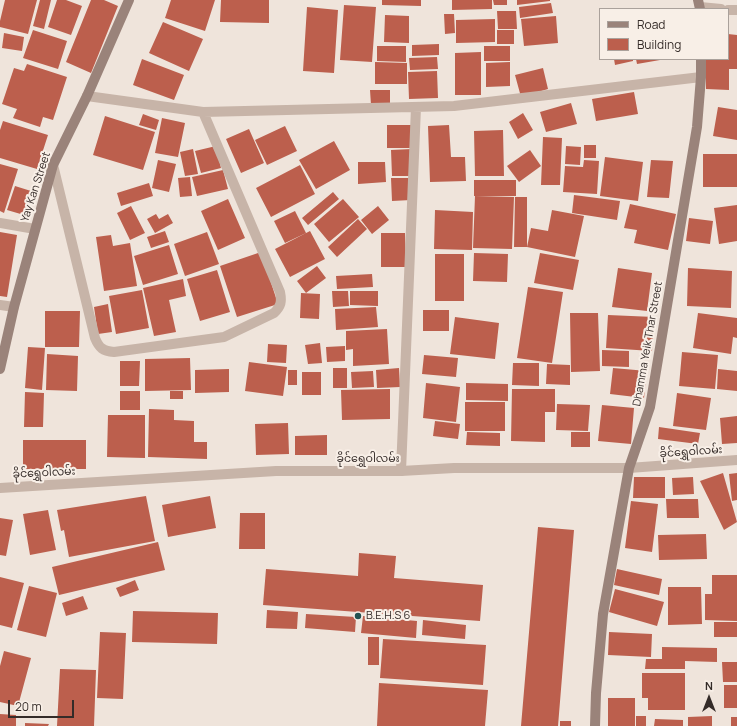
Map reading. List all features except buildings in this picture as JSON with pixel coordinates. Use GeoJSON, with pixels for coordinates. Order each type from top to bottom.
{"type":"FeatureCollection","features":[{"type":"Feature","properties":{"kind":"main road","name":"Yay Kan Street"},"geometry":{"type":"LineString","coordinates":[[0,369],[14,307],[53,165],[87,96],[129,0]]}},
{"type":"Feature","properties":{"kind":"main road","name":"Dhamma Yeik Thar Street"},"geometry":{"type":"LineString","coordinates":[[595,726],[596,693],[603,614],[629,468],[650,407],[697,127],[701,60]]}},
{"type":"Feature","properties":{"kind":"street"},"geometry":{"type":"LineString","coordinates":[[699,5],[716,8]]}},
{"type":"Feature","properties":{"kind":"street"},"geometry":{"type":"LineString","coordinates":[[87,96],[203,112],[454,106],[701,77]]}},
{"type":"Feature","properties":{"kind":"street"},"geometry":{"type":"LineString","coordinates":[[402,471],[416,107]]}},
{"type":"Feature","properties":{"kind":"street"},"geometry":{"type":"LineString","coordinates":[[53,165],[95,338],[99,347],[106,351],[114,352],[224,338],[274,313],[280,308],[282,301],[280,292],[203,112]]}},
{"type":"Feature","properties":{"kind":"street"},"geometry":{"type":"LineString","coordinates":[[0,223],[35,229]]}},
{"type":"Feature","properties":{"kind":"street"},"geometry":{"type":"LineString","coordinates":[[0,305],[14,307]]}},
{"type":"Feature","properties":{"kind":"street","name":"ခိုင်ရွှေဝါလမ်း"},"geometry":{"type":"LineString","coordinates":[[0,488],[276,471],[402,471],[454,468],[629,468],[737,460]]}},
{"type":"Feature","properties":{"kind":"place","name":"B.E.H.S 6"},"geometry":{"type":"Point","coordinates":[358,616]}}]}
